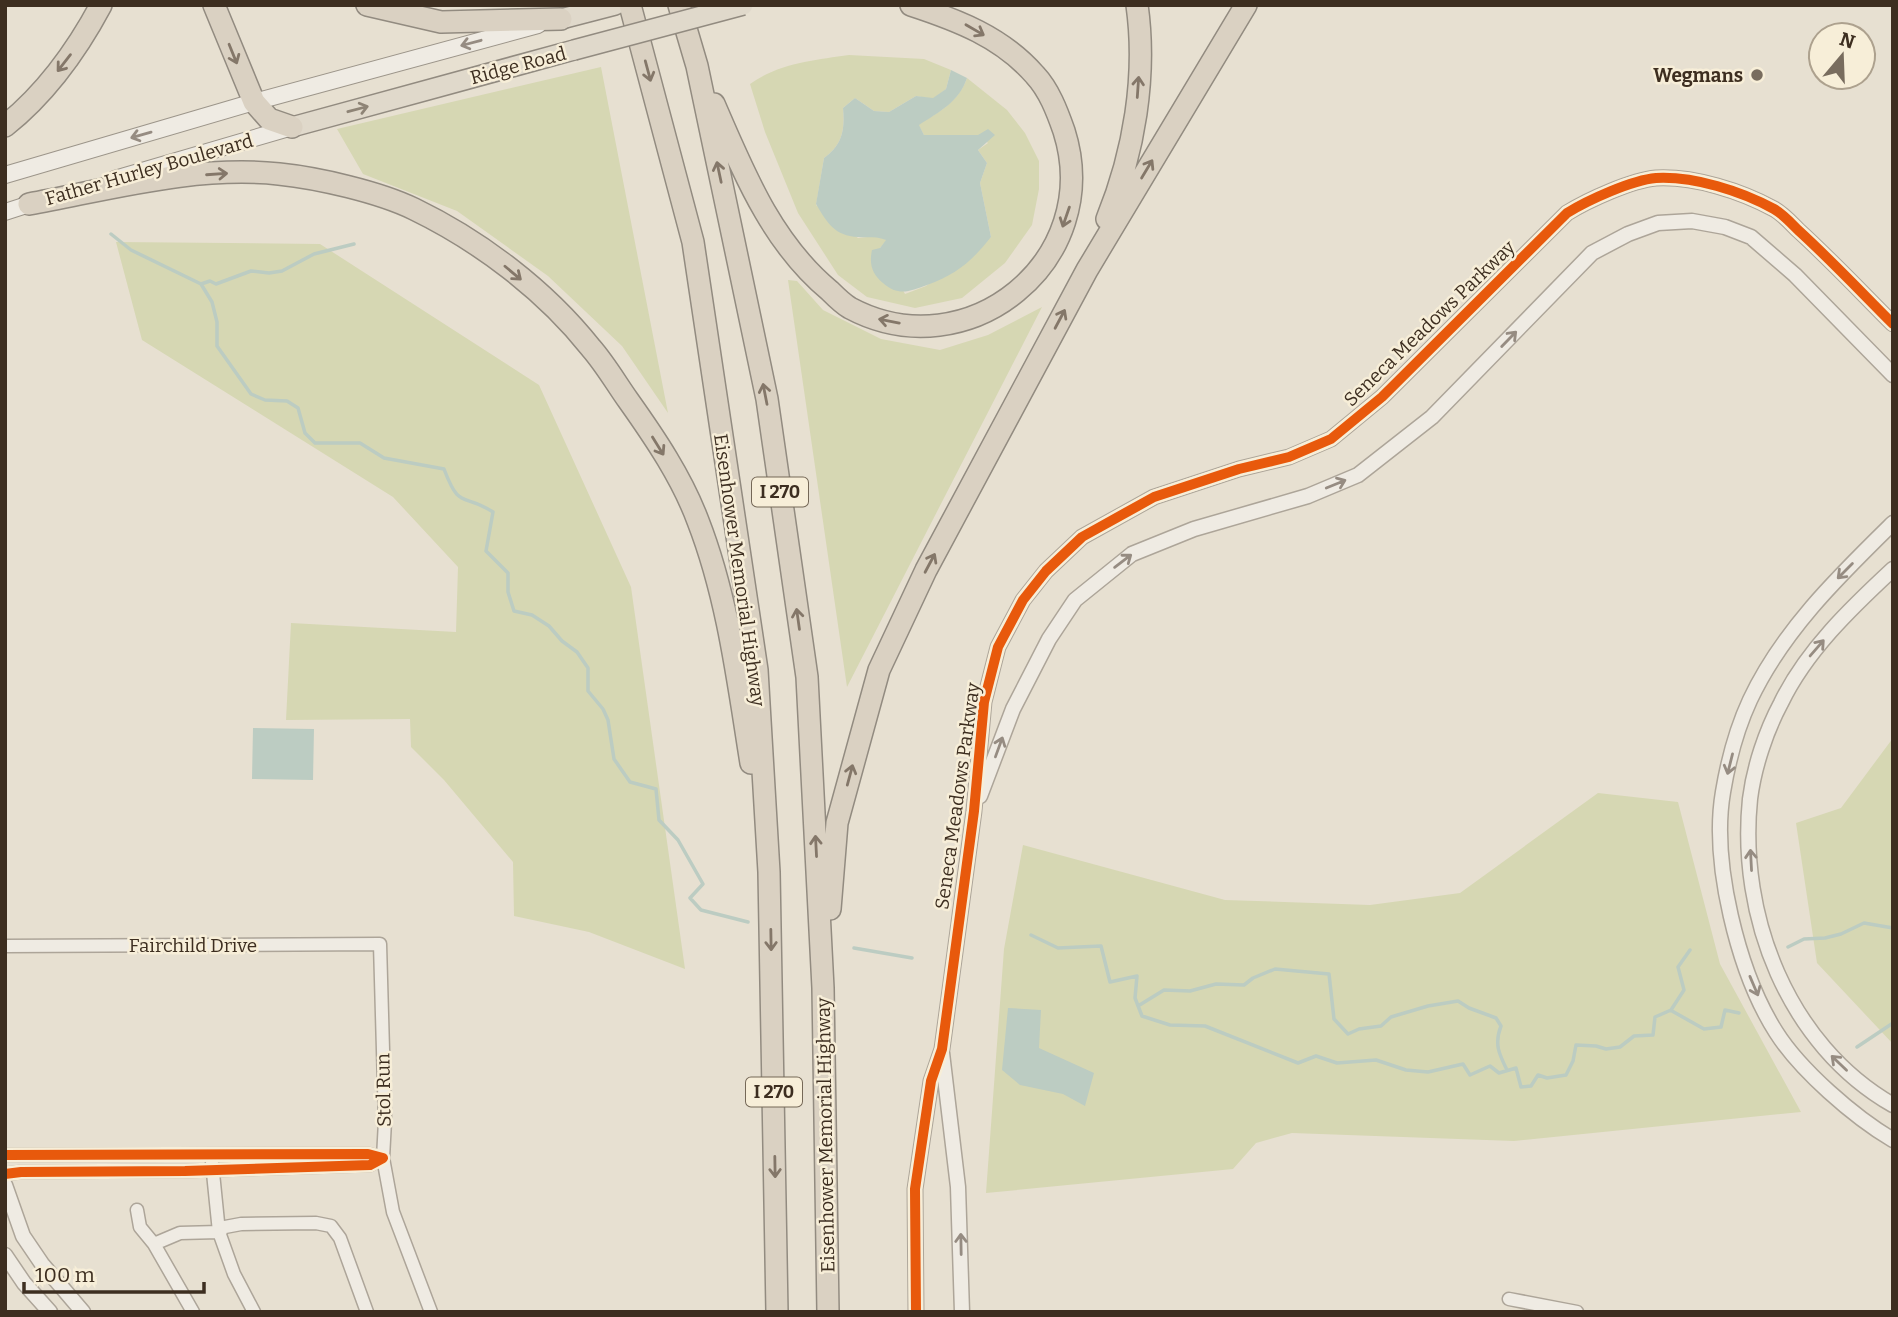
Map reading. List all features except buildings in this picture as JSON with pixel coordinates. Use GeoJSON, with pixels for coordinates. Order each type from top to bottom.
{"type":"FeatureCollection","features":[{"type":"Feature","properties":{"kind":"highway"},"geometry":{"type":"LineString","coordinates":[[5,126],[45,87],[72,53],[101,5]]}},
{"type":"Feature","properties":{"kind":"highway"},"geometry":{"type":"LineString","coordinates":[[214,5],[254,102],[269,119],[292,127]]}},
{"type":"Feature","properties":{"kind":"highway"},"geometry":{"type":"LineString","coordinates":[[366,5],[442,22],[561,19]]}},
{"type":"Feature","properties":{"kind":"highway","name":"Ridge Road"},"geometry":{"type":"LineString","coordinates":[[561,19],[615,5]]}},
{"type":"Feature","properties":{"kind":"highway","name":"Eisenhower Memorial Highway"},"geometry":{"type":"LineString","coordinates":[[630,5],[693,242],[757,670],[769,872],[777,1312]]}},
{"type":"Feature","properties":{"kind":"highway","name":"Eisenhower Memorial Highway"},"geometry":{"type":"LineString","coordinates":[[679,5],[697,66],[766,399],[807,677],[823,988],[828,1312]]}},
{"type":"Feature","properties":{"kind":"highway","name":"Ridge Road"},"geometry":{"type":"LineString","coordinates":[[292,127],[743,5]]}},
{"type":"Feature","properties":{"kind":"highway"},"geometry":{"type":"LineString","coordinates":[[697,66],[748,181],[780,238],[810,275],[849,307],[880,319],[936,326],[957,321],[989,309],[1020,289],[1041,269],[1057,243],[1071,201],[1071,152],[1057,110],[1035,75],[1002,45],[960,21],[911,5]]}},
{"type":"Feature","properties":{"kind":"highway"},"geometry":{"type":"LineString","coordinates":[[1087,270],[1112,205],[1136,121],[1142,38],[1137,5]]}},
{"type":"Feature","properties":{"kind":"highway"},"geometry":{"type":"LineString","coordinates":[[823,988],[837,823],[879,670],[926,570],[1087,270],[1246,5]]}},
{"type":"Feature","properties":{"kind":"highway"},"geometry":{"type":"LineString","coordinates":[[29,204],[192,175],[280,174],[366,191],[413,208],[467,239],[504,265],[547,301],[591,347],[639,416],[670,465],[698,520],[722,600],[769,872]]}},
{"type":"Feature","properties":{"kind":"main road","name":"Ridge Road"},"geometry":{"type":"LineString","coordinates":[[254,102],[561,19]]}},
{"type":"Feature","properties":{"kind":"main road","name":"Father Hurley Boulevard"},"geometry":{"type":"LineString","coordinates":[[5,175],[254,102]]}},
{"type":"Feature","properties":{"kind":"main road","name":"Father Hurley Boulevard"},"geometry":{"type":"LineString","coordinates":[[5,212],[292,127]]}},
{"type":"Feature","properties":{"kind":"street","name":"Seneca Meadows Parkway"},"geometry":{"type":"LineString","coordinates":[[916,1312],[915,1189],[931,1081],[942,1049],[974,811],[984,702],[998,647],[1023,600],[1046,571],[1083,537],[1154,496],[1239,469],[1289,457],[1331,439],[1374,405],[1567,213],[1586,201],[1654,178],[1678,179],[1735,192],[1776,210],[1893,324]]}},
{"type":"Feature","properties":{"kind":"street","name":"Seneca Meadows Parkway"},"geometry":{"type":"LineString","coordinates":[[974,811],[1013,709],[1049,639],[1076,600],[1132,554],[1194,529],[1308,496],[1358,475],[1432,417],[1592,253],[1628,234],[1658,223],[1692,220],[1725,227],[1751,237],[1795,275],[1893,375]]}},
{"type":"Feature","properties":{"kind":"street"},"geometry":{"type":"LineString","coordinates":[[1893,523],[1826,590],[1779,649],[1750,701],[1722,793],[1720,835],[1735,934],[1752,985],[1776,1032],[1804,1066],[1849,1109],[1893,1140]]}},
{"type":"Feature","properties":{"kind":"street"},"geometry":{"type":"LineString","coordinates":[[1893,569],[1843,618],[1807,660],[1781,702],[1759,761],[1751,798],[1749,836],[1751,876],[1762,930],[1783,988],[1808,1030],[1835,1060],[1871,1092],[1893,1105]]}},
{"type":"Feature","properties":{"kind":"street","name":"Fairchild Drive"},"geometry":{"type":"LineString","coordinates":[[5,946],[380,944]]}},
{"type":"Feature","properties":{"kind":"street","name":"Stol Run"},"geometry":{"type":"LineString","coordinates":[[380,944],[385,1121],[383,1158],[393,1212],[431,1312]]}},
{"type":"Feature","properties":{"kind":"street","name":"Seneca Meadows Parkway"},"geometry":{"type":"LineString","coordinates":[[942,1049],[958,1187],[962,1312]]}},
{"type":"Feature","properties":{"kind":"street"},"geometry":{"type":"LineString","coordinates":[[5,1155],[211,1156],[368,1153],[383,1158]]}},
{"type":"Feature","properties":{"kind":"street"},"geometry":{"type":"LineString","coordinates":[[211,1156],[219,1231],[234,1274],[254,1312]]}},
{"type":"Feature","properties":{"kind":"street"},"geometry":{"type":"LineString","coordinates":[[5,1174],[370,1165],[383,1158]]}},
{"type":"Feature","properties":{"kind":"street"},"geometry":{"type":"LineString","coordinates":[[5,1185],[23,1236],[42,1264],[83,1312]]}},
{"type":"Feature","properties":{"kind":"street"},"geometry":{"type":"LineString","coordinates":[[137,1210],[139,1227],[154,1244],[193,1312]]}},
{"type":"Feature","properties":{"kind":"street"},"geometry":{"type":"LineString","coordinates":[[154,1244],[180,1233],[219,1231],[241,1224],[316,1223],[331,1226],[340,1238],[366,1311]]}},
{"type":"Feature","properties":{"kind":"street"},"geometry":{"type":"LineString","coordinates":[[5,1255],[24,1283],[50,1312]]}},
{"type":"Feature","properties":{"kind":"street"},"geometry":{"type":"LineString","coordinates":[[1509,1299],[1577,1312]]}},
{"type":"Feature","properties":{"kind":"green space"},"geometry":{"type":"Polygon","coordinates":[[[849,55],[924,59],[951,70],[946,89],[933,99],[916,96],[889,112],[874,111],[855,98],[843,108],[841,137],[835,148],[824,158],[816,205],[858,238],[876,236],[887,240],[880,248],[905,294],[926,286],[991,237],[980,183],[987,163],[978,150],[988,143],[978,135],[924,135],[918,124],[954,100],[967,78],[1007,110],[1025,133],[1039,161],[1039,189],[1032,225],[1005,263],[962,298],[915,308],[867,297],[838,275],[798,213],[765,132],[750,84],[785,67],[849,55]]]}},
{"type":"Feature","properties":{"kind":"green space"},"geometry":{"type":"Polygon","coordinates":[[[601,67],[668,413],[622,346],[548,276],[457,211],[363,174],[337,129],[601,67]]]}},
{"type":"Feature","properties":{"kind":"green space"},"geometry":{"type":"Polygon","coordinates":[[[116,242],[320,244],[539,385],[631,587],[685,969],[589,932],[514,916],[513,862],[444,780],[411,747],[410,719],[286,720],[291,623],[456,632],[458,567],[393,497],[142,340],[116,242]]]}},
{"type":"Feature","properties":{"kind":"green space"},"geometry":{"type":"Polygon","coordinates":[[[788,280],[797,281],[823,310],[881,339],[940,350],[988,335],[1042,307],[847,687],[788,280]]]}},
{"type":"Feature","properties":{"kind":"green space"},"geometry":{"type":"Polygon","coordinates":[[[1893,738],[1893,1044],[1817,963],[1796,823],[1841,808],[1893,738]]]}},
{"type":"Feature","properties":{"kind":"green space"},"geometry":{"type":"Polygon","coordinates":[[[1598,793],[1678,802],[1720,964],[1801,1112],[1514,1141],[1292,1133],[1256,1143],[1233,1169],[986,1193],[1004,949],[1023,845],[1225,900],[1370,905],[1460,893],[1598,793]]]}},
{"type":"Feature","properties":{"kind":"shaded area"},"geometry":{"type":"Polygon","coordinates":[[[951,70],[967,78],[959,94],[948,106],[919,125],[924,135],[978,135],[988,129],[995,135],[978,150],[987,163],[980,183],[991,237],[977,254],[955,272],[910,291],[894,290],[876,276],[872,268],[872,250],[880,248],[886,240],[843,234],[828,223],[816,204],[824,158],[835,148],[841,137],[843,108],[855,98],[874,111],[889,112],[916,96],[933,98],[946,89],[951,70]]]}},
{"type":"Feature","properties":{"kind":"shaded area"},"geometry":{"type":"Polygon","coordinates":[[[253,728],[314,729],[313,780],[252,779],[253,728]]]}},
{"type":"Feature","properties":{"kind":"shaded area"},"geometry":{"type":"Polygon","coordinates":[[[1008,1008],[1041,1010],[1039,1048],[1094,1073],[1085,1106],[1063,1094],[1020,1085],[1002,1070],[1008,1008]]]}},
{"type":"Feature","properties":{"kind":"waterway"},"geometry":{"type":"LineString","coordinates":[[111,234],[131,250],[201,284],[212,302],[217,322],[217,346],[251,394],[265,400],[287,401],[298,408],[305,433],[315,443],[360,443],[384,458],[444,469],[458,496],[493,512],[486,551],[508,573],[508,592],[514,611],[532,615],[549,626],[562,641],[577,652],[588,668],[588,691],[603,709],[608,720],[614,759],[630,782],[656,789],[659,820],[678,840],[703,884],[690,898],[701,910],[748,922]]}},
{"type":"Feature","properties":{"kind":"waterway"},"geometry":{"type":"LineString","coordinates":[[201,284],[210,281],[216,284],[251,271],[282,271],[314,254],[354,244]]}},
{"type":"Feature","properties":{"kind":"waterway"},"geometry":{"type":"LineString","coordinates":[[1788,947],[1804,939],[1841,934],[1864,923],[1893,928]]}},
{"type":"Feature","properties":{"kind":"waterway"},"geometry":{"type":"LineString","coordinates":[[1031,935],[1058,948],[1101,946],[1110,982],[1137,976],[1135,998],[1142,1016],[1170,1025],[1205,1026],[1298,1063],[1316,1056],[1337,1063],[1376,1060],[1406,1070],[1428,1072],[1463,1064],[1470,1075],[1490,1066],[1499,1073],[1516,1068],[1521,1087],[1531,1086],[1538,1075],[1547,1078],[1566,1075],[1573,1061],[1576,1045],[1606,1049],[1620,1047],[1634,1036],[1653,1035],[1655,1017],[1671,1010],[1684,990],[1678,967],[1690,950]]}},
{"type":"Feature","properties":{"kind":"waterway"},"geometry":{"type":"LineString","coordinates":[[854,948],[912,958]]}},
{"type":"Feature","properties":{"kind":"waterway"},"geometry":{"type":"LineString","coordinates":[[1138,1006],[1164,990],[1190,991],[1216,984],[1244,985],[1275,969],[1329,974],[1334,1019],[1348,1034],[1359,1029],[1381,1026],[1391,1017],[1428,1006],[1458,1001],[1496,1018],[1501,1026],[1498,1049],[1507,1070]]}},
{"type":"Feature","properties":{"kind":"waterway"},"geometry":{"type":"LineString","coordinates":[[1672,1011],[1704,1029],[1721,1027],[1725,1010],[1739,1013]]}},
{"type":"Feature","properties":{"kind":"waterway"},"geometry":{"type":"LineString","coordinates":[[1857,1047],[1893,1023]]}},
{"type":"Feature","properties":{"kind":"cycle path"},"geometry":{"type":"LineString","coordinates":[[916,1312],[915,1189],[931,1081],[942,1049],[974,811],[984,702],[998,647],[1023,600],[1046,571],[1082,537],[1154,497],[1239,469],[1289,457],[1331,439],[1382,397],[1567,213],[1635,182],[1656,178],[1686,179],[1747,196],[1774,209],[1893,324]]}},
{"type":"Feature","properties":{"kind":"cycle path"},"geometry":{"type":"LineString","coordinates":[[5,1155],[368,1154],[383,1158],[370,1165],[5,1174]]}},
{"type":"Feature","properties":{"kind":"place","name":"Wegmans"},"geometry":{"type":"Point","coordinates":[1757,75]}}]}
